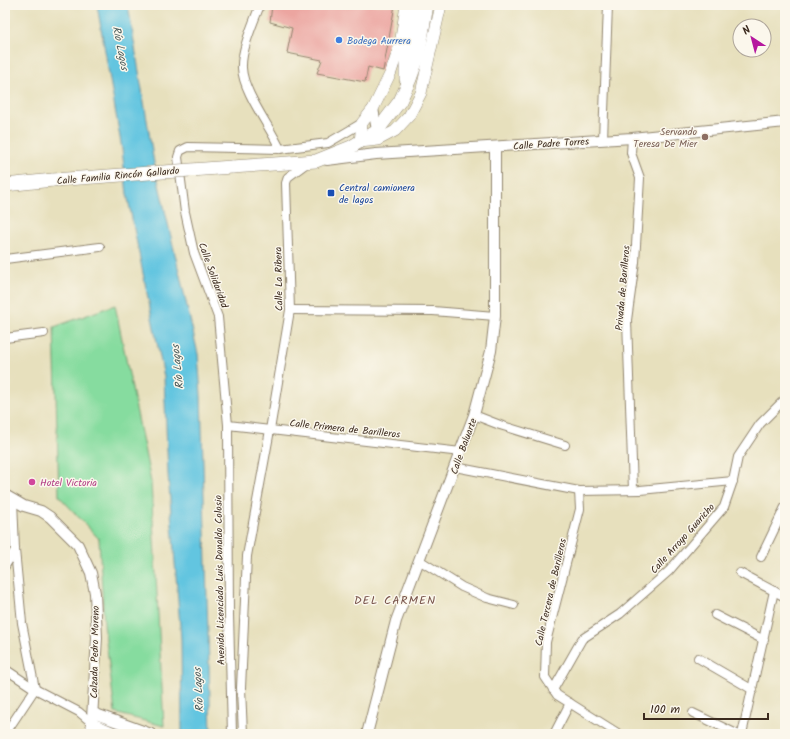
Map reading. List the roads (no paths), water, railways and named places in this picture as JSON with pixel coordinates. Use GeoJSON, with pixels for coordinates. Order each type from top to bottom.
{"type":"FeatureCollection","features":[{"type":"Feature","properties":{"kind":"highway"},"geometry":{"type":"LineString","coordinates":[[406,87],[406,60],[416,5]]}},
{"type":"Feature","properties":{"kind":"highway","name":"Calle Familia Rincón Gallardo"},"geometry":{"type":"LineString","coordinates":[[5,185],[177,170],[313,161],[337,154],[360,142],[378,136],[400,102],[418,57],[427,5]]}},
{"type":"Feature","properties":{"kind":"main road"},"geometry":{"type":"LineString","coordinates":[[360,142],[362,123],[373,109],[391,72],[400,45],[406,5]]}},
{"type":"Feature","properties":{"kind":"main road"},"geometry":{"type":"LineString","coordinates":[[378,136],[395,131],[409,116],[421,93],[441,5]]}},
{"type":"Feature","properties":{"kind":"street"},"geometry":{"type":"LineString","coordinates":[[260,5],[250,32],[242,67],[246,83],[280,149],[328,143],[362,123]]}},
{"type":"Feature","properties":{"kind":"street"},"geometry":{"type":"LineString","coordinates":[[603,139],[608,5]]}},
{"type":"Feature","properties":{"kind":"street"},"geometry":{"type":"LineString","coordinates":[[373,109],[378,136],[376,154]]}},
{"type":"Feature","properties":{"kind":"street","name":"Calle Padre Torres"},"geometry":{"type":"LineString","coordinates":[[313,161],[376,154],[632,138],[785,122]]}},
{"type":"Feature","properties":{"kind":"street","name":"Privada de Barilleros"},"geometry":{"type":"LineString","coordinates":[[632,138],[632,158],[640,178],[635,262],[627,320],[633,490]]}},
{"type":"Feature","properties":{"kind":"street","name":"Calle Solidaridad"},"geometry":{"type":"LineString","coordinates":[[228,425],[218,317],[194,253],[185,212],[178,157],[180,151],[188,146],[280,149]]}},
{"type":"Feature","properties":{"kind":"street","name":"Calle Baluarte"},"geometry":{"type":"LineString","coordinates":[[367,734],[396,621],[461,452],[474,415],[491,351],[495,316],[495,147]]}},
{"type":"Feature","properties":{"kind":"street","name":"Calle La Ribera"},"geometry":{"type":"LineString","coordinates":[[270,430],[290,310],[286,183],[288,177],[294,171],[313,161]]}},
{"type":"Feature","properties":{"kind":"street"},"geometry":{"type":"LineString","coordinates":[[5,259],[100,247]]}},
{"type":"Feature","properties":{"kind":"street"},"geometry":{"type":"LineString","coordinates":[[290,310],[433,311],[495,316]]}},
{"type":"Feature","properties":{"kind":"street"},"geometry":{"type":"LineString","coordinates":[[5,338],[44,333]]}},
{"type":"Feature","properties":{"kind":"street","name":"Calle Arroyo Guaricho"},"geometry":{"type":"LineString","coordinates":[[556,692],[582,639],[620,614],[669,571],[724,507],[733,481],[738,457],[760,424],[785,399]]}},
{"type":"Feature","properties":{"kind":"street"},"geometry":{"type":"LineString","coordinates":[[474,415],[500,425],[565,445]]}},
{"type":"Feature","properties":{"kind":"street","name":"Calle Primera de Barilleros"},"geometry":{"type":"LineString","coordinates":[[228,425],[461,452]]}},
{"type":"Feature","properties":{"kind":"street","name":"Avenida Licenciado Luis Donaldo Colosio"},"geometry":{"type":"LineString","coordinates":[[228,425],[229,615],[232,734]]}},
{"type":"Feature","properties":{"kind":"street"},"geometry":{"type":"LineString","coordinates":[[243,734],[241,688],[247,556],[270,430]]}},
{"type":"Feature","properties":{"kind":"street"},"geometry":{"type":"LineString","coordinates":[[455,467],[579,491],[633,490],[733,481]]}},
{"type":"Feature","properties":{"kind":"street","name":"Calle Tercera de Barilleros"},"geometry":{"type":"LineString","coordinates":[[556,692],[545,677],[546,642],[580,509],[579,491]]}},
{"type":"Feature","properties":{"kind":"street"},"geometry":{"type":"LineString","coordinates":[[5,734],[35,688],[22,623],[8,498]]}},
{"type":"Feature","properties":{"kind":"street","name":"Calzada Pedro Moreno"},"geometry":{"type":"LineString","coordinates":[[8,498],[50,517],[78,546],[91,573],[95,593],[97,638],[91,734]]}},
{"type":"Feature","properties":{"kind":"street"},"geometry":{"type":"LineString","coordinates":[[761,557],[785,507]]}},
{"type":"Feature","properties":{"kind":"street"},"geometry":{"type":"LineString","coordinates":[[5,566],[14,550]]}},
{"type":"Feature","properties":{"kind":"street"},"geometry":{"type":"LineString","coordinates":[[419,560],[462,587],[487,598],[514,605]]}},
{"type":"Feature","properties":{"kind":"street"},"geometry":{"type":"LineString","coordinates":[[740,573],[785,597]]}},
{"type":"Feature","properties":{"kind":"street"},"geometry":{"type":"LineString","coordinates":[[742,734],[774,591]]}},
{"type":"Feature","properties":{"kind":"street"},"geometry":{"type":"LineString","coordinates":[[715,615],[764,640]]}},
{"type":"Feature","properties":{"kind":"street"},"geometry":{"type":"LineString","coordinates":[[698,658],[753,690]]}},
{"type":"Feature","properties":{"kind":"street"},"geometry":{"type":"LineString","coordinates":[[5,669],[35,688],[79,712],[92,723],[118,734]]}},
{"type":"Feature","properties":{"kind":"street"},"geometry":{"type":"LineString","coordinates":[[556,692],[570,703],[619,734]]}},
{"type":"Feature","properties":{"kind":"street"},"geometry":{"type":"LineString","coordinates":[[554,734],[570,703]]}},
{"type":"Feature","properties":{"kind":"street"},"geometry":{"type":"LineString","coordinates":[[79,712],[93,713],[151,734]]}},
{"type":"Feature","properties":{"kind":"street"},"geometry":{"type":"LineString","coordinates":[[693,713],[737,734]]}},
{"type":"Feature","properties":{"kind":"water","name":"Río Lagos"},"geometry":{"type":"Polygon","coordinates":[[[97,5],[128,5],[154,163],[198,354],[201,395],[211,734],[182,734],[181,639],[168,474],[164,377],[127,194],[122,149],[97,5]]]}},
{"type":"Feature","properties":{"kind":"place","name":"Bodega Aurrera"},"geometry":{"type":"Point","coordinates":[339,40]}},
{"type":"Feature","properties":{"kind":"place","name":"Servando Teresa De Mier"},"geometry":{"type":"Point","coordinates":[705,137]}},
{"type":"Feature","properties":{"kind":"place","name":"Central camionera de lagos"},"geometry":{"type":"Point","coordinates":[331,193]}},
{"type":"Feature","properties":{"kind":"place","name":"Hotel Victoria"},"geometry":{"type":"Point","coordinates":[32,482]}},
{"type":"Feature","properties":{"kind":"district","name":"DEL CARMEN"},"geometry":{"type":"Point","coordinates":[395,600]}}]}
